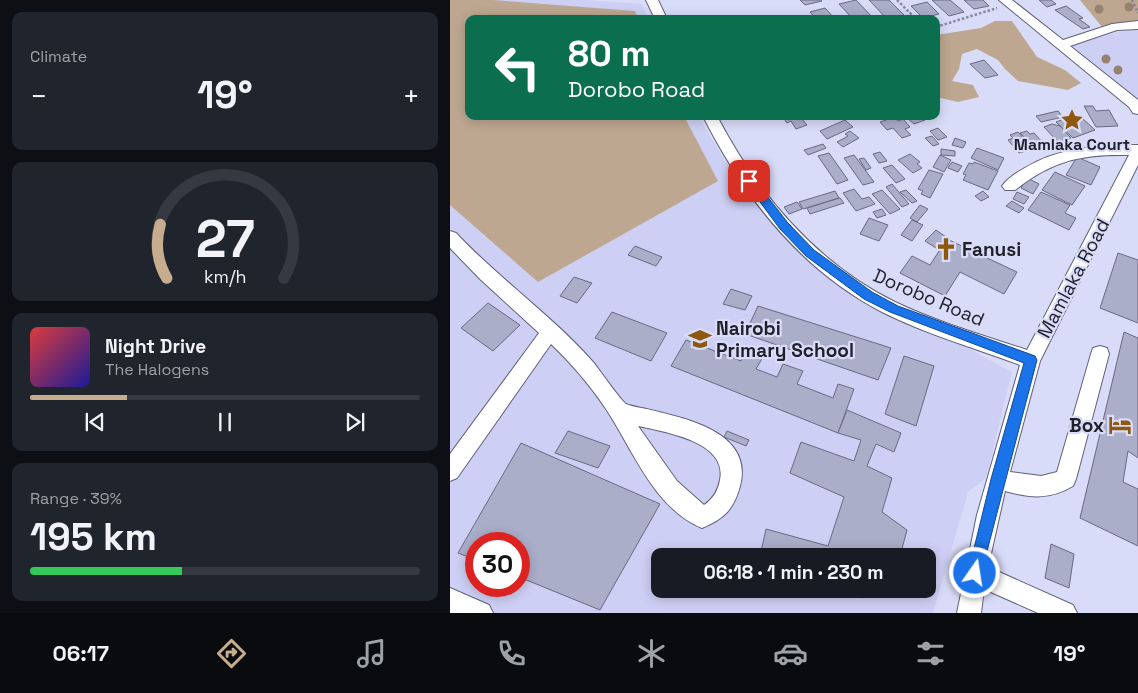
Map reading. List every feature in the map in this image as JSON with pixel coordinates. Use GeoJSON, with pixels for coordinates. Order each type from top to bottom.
{"type":"FeatureCollection","features":[{"type":"Feature","properties":{"kind":"street"},"geometry":{"type":"LineString","coordinates":[[652,0],[660,15]]}},
{"type":"Feature","properties":{"kind":"street"},"geometry":{"type":"LineString","coordinates":[[1001,4],[1060,45],[1134,104],[1138,110]]}},
{"type":"Feature","properties":{"kind":"street"},"geometry":{"type":"LineString","coordinates":[[1060,45],[1116,27],[1138,25]]}},
{"type":"Feature","properties":{"kind":"street","name":"Dorobo Road"},"geometry":{"type":"LineString","coordinates":[[712,120],[738,166],[784,226],[810,253],[844,280],[894,309],[1031,360]]}},
{"type":"Feature","properties":{"kind":"street"},"geometry":{"type":"LineString","coordinates":[[1010,186],[1029,170],[1068,153],[1090,149],[1138,150]]}},
{"type":"Feature","properties":{"kind":"street","name":"Mamlaka Road"},"geometry":{"type":"LineString","coordinates":[[969,613],[975,573],[997,479],[1031,360],[1138,150]]}},
{"type":"Feature","properties":{"kind":"street"},"geometry":{"type":"LineString","coordinates":[[450,237],[498,286],[550,332],[599,383],[671,493],[702,517],[714,513],[725,501],[731,480],[731,462],[725,450],[715,441],[700,434],[618,411]]}},
{"type":"Feature","properties":{"kind":"street"},"geometry":{"type":"LineString","coordinates":[[450,471],[550,332]]}},
{"type":"Feature","properties":{"kind":"street"},"geometry":{"type":"LineString","coordinates":[[997,479],[1042,488],[1056,486],[1066,479],[1100,354]]}},
{"type":"Feature","properties":{"kind":"street"},"geometry":{"type":"LineString","coordinates":[[975,573],[1065,613]]}},
{"type":"Feature","properties":{"kind":"street"},"geometry":{"type":"LineString","coordinates":[[450,600],[454,604],[481,613]]}},
{"type":"Feature","properties":{"kind":"path"},"geometry":{"type":"LineString","coordinates":[[897,0],[912,15]]}},
{"type":"Feature","properties":{"kind":"path"},"geometry":{"type":"LineString","coordinates":[[1132,0],[1138,13]]}},
{"type":"Feature","properties":{"kind":"path"},"geometry":{"type":"LineString","coordinates":[[940,26],[1001,4]]}},
{"type":"Feature","properties":{"kind":"shaded area","name":"Nairobi Primary School"},"geometry":{"type":"Polygon","coordinates":[[[450,0],[587,0],[642,4],[646,15],[465,15],[465,120],[700,120],[725,161],[781,221],[890,306],[1012,372],[986,478],[968,492],[933,613],[450,613],[450,0]]]}},
{"type":"Feature","properties":{"kind":"shaded area"},"geometry":{"type":"Polygon","coordinates":[[[450,0],[493,0],[635,11],[636,15],[465,15],[465,120],[686,120],[718,181],[538,282],[450,205],[450,0]]]}},
{"type":"Feature","properties":{"kind":"shaded area"},"geometry":{"type":"Polygon","coordinates":[[[1080,0],[1138,0],[1138,22],[1102,27],[1080,0]]]}},
{"type":"Feature","properties":{"kind":"shaded area"},"geometry":{"type":"Polygon","coordinates":[[[995,21],[1012,21],[1037,57],[1065,70],[1081,83],[1068,90],[1018,81],[998,60],[977,49],[962,54],[959,69],[952,81],[973,85],[979,97],[958,102],[940,98],[940,34],[981,28],[995,21]]]}},
{"type":"Feature","properties":{"kind":"shaded area"},"geometry":{"type":"Polygon","coordinates":[[[1132,28],[1138,28],[1138,101],[1069,46],[1132,28]]]}},
{"type":"Feature","properties":{"kind":"building"},"geometry":{"type":"Polygon","coordinates":[[[800,0],[821,0],[822,1],[805,5],[800,0]]]}},
{"type":"Feature","properties":{"kind":"building"},"geometry":{"type":"Polygon","coordinates":[[[856,0],[870,15],[849,15],[839,4],[856,0]]]}},
{"type":"Feature","properties":{"kind":"building"},"geometry":{"type":"Polygon","coordinates":[[[869,0],[889,0],[904,15],[883,15],[869,0]]]}},
{"type":"Feature","properties":{"kind":"building"},"geometry":{"type":"Polygon","coordinates":[[[932,0],[950,0],[964,12],[949,16],[932,0]]]}},
{"type":"Feature","properties":{"kind":"building"},"geometry":{"type":"Polygon","coordinates":[[[964,0],[983,0],[989,6],[974,9],[964,0]]]}},
{"type":"Feature","properties":{"kind":"building"},"geometry":{"type":"Polygon","coordinates":[[[1039,0],[1051,0],[1056,4],[1047,7],[1039,0]]]}},
{"type":"Feature","properties":{"kind":"building"},"geometry":{"type":"Polygon","coordinates":[[[927,2],[939,14],[920,15],[911,6],[927,2]]]}},
{"type":"Feature","properties":{"kind":"building"},"geometry":{"type":"Polygon","coordinates":[[[1066,6],[1083,18],[1079,19],[1090,27],[1083,29],[1055,10],[1066,6]]]}},
{"type":"Feature","properties":{"kind":"building"},"geometry":{"type":"Polygon","coordinates":[[[825,8],[831,15],[813,15],[810,12],[825,8]]]}},
{"type":"Feature","properties":{"kind":"building"},"geometry":{"type":"Polygon","coordinates":[[[984,60],[998,75],[985,78],[970,64],[984,60]]]}},
{"type":"Feature","properties":{"kind":"building"},"geometry":{"type":"Polygon","coordinates":[[[1084,106],[1093,106],[1096,111],[1109,110],[1118,126],[1096,127],[1084,106]]]}},
{"type":"Feature","properties":{"kind":"building"},"geometry":{"type":"Polygon","coordinates":[[[1058,111],[1063,117],[1041,122],[1036,116],[1058,111]]]}},
{"type":"Feature","properties":{"kind":"building"},"geometry":{"type":"Polygon","coordinates":[[[1074,115],[1077,118],[1081,117],[1095,130],[1073,138],[1056,122],[1074,115]]]}},
{"type":"Feature","properties":{"kind":"building"},"geometry":{"type":"Polygon","coordinates":[[[785,120],[803,120],[807,125],[796,129],[791,121],[787,123],[785,120]]]}},
{"type":"Feature","properties":{"kind":"building"},"geometry":{"type":"Polygon","coordinates":[[[845,120],[853,127],[827,139],[820,131],[845,120]]]}},
{"type":"Feature","properties":{"kind":"building"},"geometry":{"type":"Polygon","coordinates":[[[904,120],[910,127],[905,129],[911,135],[902,138],[893,128],[887,130],[880,122],[904,120]]]}},
{"type":"Feature","properties":{"kind":"building"},"geometry":{"type":"Polygon","coordinates":[[[909,120],[925,120],[914,124],[909,120]]]}},
{"type":"Feature","properties":{"kind":"building"},"geometry":{"type":"Polygon","coordinates":[[[1052,124],[1060,126],[1071,138],[1058,142],[1044,127],[1052,124]]]}},
{"type":"Feature","properties":{"kind":"building"},"geometry":{"type":"Polygon","coordinates":[[[938,128],[947,137],[938,140],[930,131],[938,128]]]}},
{"type":"Feature","properties":{"kind":"building"},"geometry":{"type":"Polygon","coordinates":[[[850,131],[859,138],[843,147],[837,142],[848,136],[845,134],[850,131]]]}},
{"type":"Feature","properties":{"kind":"building"},"geometry":{"type":"Polygon","coordinates":[[[1027,131],[1030,134],[1034,133],[1045,145],[1035,148],[1020,133],[1027,131]]]}},
{"type":"Feature","properties":{"kind":"building"},"geometry":{"type":"Polygon","coordinates":[[[1018,132],[1033,149],[1019,153],[1008,140],[1013,138],[1010,135],[1018,132]]]}},
{"type":"Feature","properties":{"kind":"building"},"geometry":{"type":"Polygon","coordinates":[[[932,136],[939,144],[933,146],[925,138],[932,136]]]}},
{"type":"Feature","properties":{"kind":"building"},"geometry":{"type":"Polygon","coordinates":[[[955,138],[966,142],[963,148],[952,145],[955,138]]]}},
{"type":"Feature","properties":{"kind":"building"},"geometry":{"type":"Polygon","coordinates":[[[823,144],[826,148],[808,155],[804,150],[823,144]]]}},
{"type":"Feature","properties":{"kind":"building"},"geometry":{"type":"Polygon","coordinates":[[[977,148],[1004,158],[998,170],[971,158],[977,148]]]}},
{"type":"Feature","properties":{"kind":"building"},"geometry":{"type":"Polygon","coordinates":[[[941,149],[955,151],[955,156],[941,155],[941,149]]]}},
{"type":"Feature","properties":{"kind":"building"},"geometry":{"type":"Polygon","coordinates":[[[880,152],[887,161],[879,163],[873,154],[880,152]]]}},
{"type":"Feature","properties":{"kind":"building"},"geometry":{"type":"Polygon","coordinates":[[[829,153],[848,180],[837,184],[818,156],[829,153]]]}},
{"type":"Feature","properties":{"kind":"building"},"geometry":{"type":"Polygon","coordinates":[[[910,154],[920,162],[917,164],[922,168],[913,173],[898,160],[910,154]]]}},
{"type":"Feature","properties":{"kind":"building"},"geometry":{"type":"Polygon","coordinates":[[[854,155],[874,182],[863,185],[844,158],[854,155]]]}},
{"type":"Feature","properties":{"kind":"building"},"geometry":{"type":"Polygon","coordinates":[[[940,155],[951,160],[944,172],[933,167],[940,155]]]}},
{"type":"Feature","properties":{"kind":"building"},"geometry":{"type":"Polygon","coordinates":[[[1077,157],[1100,167],[1091,185],[1066,175],[1077,157]]]}},
{"type":"Feature","properties":{"kind":"building"},"geometry":{"type":"Polygon","coordinates":[[[864,158],[871,168],[866,170],[859,159],[864,158]]]}},
{"type":"Feature","properties":{"kind":"building"},"geometry":{"type":"Polygon","coordinates":[[[952,162],[962,166],[958,172],[948,168],[952,162]]]}},
{"type":"Feature","properties":{"kind":"building"},"geometry":{"type":"Polygon","coordinates":[[[974,162],[998,171],[988,190],[963,180],[966,175],[963,174],[969,163],[973,164],[974,162]]]}},
{"type":"Feature","properties":{"kind":"building"},"geometry":{"type":"Polygon","coordinates":[[[892,165],[905,179],[896,183],[883,168],[892,165]]]}},
{"type":"Feature","properties":{"kind":"building"},"geometry":{"type":"Polygon","coordinates":[[[929,170],[943,174],[930,198],[921,194],[923,191],[918,189],[929,170]]]}},
{"type":"Feature","properties":{"kind":"building"},"geometry":{"type":"Polygon","coordinates":[[[1055,172],[1085,186],[1072,205],[1042,190],[1055,172]]]}},
{"type":"Feature","properties":{"kind":"building"},"geometry":{"type":"Polygon","coordinates":[[[1027,178],[1039,184],[1033,194],[1021,188],[1027,178]]]}},
{"type":"Feature","properties":{"kind":"building"},"geometry":{"type":"Polygon","coordinates":[[[892,184],[909,204],[902,207],[886,187],[892,184]]]}},
{"type":"Feature","properties":{"kind":"building"},"geometry":{"type":"Polygon","coordinates":[[[854,189],[862,199],[869,197],[875,204],[856,211],[843,193],[854,189]]]}},
{"type":"Feature","properties":{"kind":"building"},"geometry":{"type":"Polygon","coordinates":[[[882,190],[900,209],[890,214],[872,194],[882,190]]]}},
{"type":"Feature","properties":{"kind":"building"},"geometry":{"type":"Polygon","coordinates":[[[906,190],[917,201],[912,203],[900,192],[906,190]]]}},
{"type":"Feature","properties":{"kind":"building"},"geometry":{"type":"Polygon","coordinates":[[[835,191],[839,198],[803,209],[799,202],[835,191]]]}},
{"type":"Feature","properties":{"kind":"building"},"geometry":{"type":"Polygon","coordinates":[[[983,191],[989,197],[981,201],[975,196],[983,191]]]}},
{"type":"Feature","properties":{"kind":"building"},"geometry":{"type":"Polygon","coordinates":[[[1017,192],[1029,197],[1024,204],[1013,199],[1017,192]]]}},
{"type":"Feature","properties":{"kind":"building"},"geometry":{"type":"Polygon","coordinates":[[[1041,192],[1070,205],[1065,213],[1076,218],[1069,230],[1028,210],[1041,192]]]}},
{"type":"Feature","properties":{"kind":"building"},"geometry":{"type":"Polygon","coordinates":[[[840,198],[844,203],[810,214],[807,208],[840,198]]]}},
{"type":"Feature","properties":{"kind":"building"},"geometry":{"type":"Polygon","coordinates":[[[1012,201],[1024,208],[1019,213],[1006,206],[1012,201]]]}},
{"type":"Feature","properties":{"kind":"building"},"geometry":{"type":"Polygon","coordinates":[[[797,202],[802,209],[789,214],[784,207],[797,202]]]}},
{"type":"Feature","properties":{"kind":"building"},"geometry":{"type":"Polygon","coordinates":[[[920,205],[928,209],[917,222],[910,218],[920,205]]]}},
{"type":"Feature","properties":{"kind":"building"},"geometry":{"type":"Polygon","coordinates":[[[882,209],[886,215],[877,218],[873,212],[882,209]]]}},
{"type":"Feature","properties":{"kind":"building"},"geometry":{"type":"Polygon","coordinates":[[[869,218],[888,225],[879,241],[860,234],[869,218]]]}},
{"type":"Feature","properties":{"kind":"building"},"geometry":{"type":"Polygon","coordinates":[[[912,220],[923,225],[912,241],[901,235],[912,220]]]}},
{"type":"Feature","properties":{"kind":"building"},"geometry":{"type":"Polygon","coordinates":[[[936,230],[946,237],[936,248],[925,241],[936,230]]]}},
{"type":"Feature","properties":{"kind":"building"},"geometry":{"type":"Polygon","coordinates":[[[947,239],[1017,272],[1004,294],[960,272],[945,296],[900,273],[912,256],[930,265],[947,239]]]}},
{"type":"Feature","properties":{"kind":"building"},"geometry":{"type":"Polygon","coordinates":[[[635,246],[662,257],[656,266],[628,255],[635,246]]]}},
{"type":"Feature","properties":{"kind":"building"},"geometry":{"type":"Polygon","coordinates":[[[1118,253],[1138,260],[1138,323],[1100,308],[1118,253]]]}},
{"type":"Feature","properties":{"kind":"building"},"geometry":{"type":"Polygon","coordinates":[[[574,277],[592,283],[577,303],[560,296],[574,277]]]}},
{"type":"Feature","properties":{"kind":"building"},"geometry":{"type":"Polygon","coordinates":[[[731,289],[752,296],[745,310],[723,304],[731,289]]]}},
{"type":"Feature","properties":{"kind":"building"},"geometry":{"type":"Polygon","coordinates":[[[488,303],[520,325],[493,351],[461,328],[488,303]]]}},
{"type":"Feature","properties":{"kind":"building"},"geometry":{"type":"Polygon","coordinates":[[[758,306],[891,348],[878,380],[745,334],[758,306]]]}},
{"type":"Feature","properties":{"kind":"building"},"geometry":{"type":"Polygon","coordinates":[[[612,312],[667,333],[651,361],[595,338],[612,312]]]}},
{"type":"Feature","properties":{"kind":"building","name":"Box"},"geometry":{"type":"Polygon","coordinates":[[[1124,332],[1138,338],[1138,458],[1128,451],[1123,482],[1138,489],[1138,546],[1080,518],[1124,332]]]}},
{"type":"Feature","properties":{"kind":"building"},"geometry":{"type":"Polygon","coordinates":[[[686,340],[741,361],[746,350],[763,357],[756,369],[777,377],[783,364],[803,371],[797,384],[833,398],[838,384],[854,389],[838,433],[671,366],[686,340]]]}},
{"type":"Feature","properties":{"kind":"building"},"geometry":{"type":"Polygon","coordinates":[[[904,356],[934,366],[916,426],[885,414],[904,356]]]}},
{"type":"Feature","properties":{"kind":"building"},"geometry":{"type":"Polygon","coordinates":[[[847,410],[901,433],[894,452],[876,444],[867,466],[892,478],[882,512],[907,530],[902,548],[762,548],[766,529],[828,546],[844,497],[790,473],[801,442],[854,461],[861,440],[838,433],[847,410]]]}},
{"type":"Feature","properties":{"kind":"building"},"geometry":{"type":"Polygon","coordinates":[[[568,431],[610,446],[598,468],[555,453],[568,431]]]}},
{"type":"Feature","properties":{"kind":"building"},"geometry":{"type":"Polygon","coordinates":[[[727,431],[749,440],[746,446],[724,437],[727,431]]]}},
{"type":"Feature","properties":{"kind":"building"},"geometry":{"type":"Polygon","coordinates":[[[521,443],[660,504],[600,610],[530,581],[530,532],[470,532],[521,443]]]}},
{"type":"Feature","properties":{"kind":"building"},"geometry":{"type":"Polygon","coordinates":[[[465,541],[465,556],[458,553],[465,541]]]}},
{"type":"Feature","properties":{"kind":"building"},"geometry":{"type":"Polygon","coordinates":[[[1051,544],[1074,554],[1069,588],[1045,578],[1051,544]]]}},
{"type":"Feature","properties":{"kind":"place","name":"Mamlaka Court"},"geometry":{"type":"Point","coordinates":[1072,120]}},
{"type":"Feature","properties":{"kind":"place","name":"Fanusi"},"geometry":{"type":"Point","coordinates":[946,249]}},
{"type":"Feature","properties":{"kind":"place","name":"Nairobi Primary School"},"geometry":{"type":"Point","coordinates":[700,339]}},
{"type":"Feature","properties":{"kind":"place","name":"Box"},"geometry":{"type":"Point","coordinates":[1120,425]}},
{"type":"Feature","properties":{"kind":"route"},"geometry":{"type":"LineString","coordinates":[[749,181],[784,226],[810,253],[868,296],[894,309],[1031,360],[997,479],[975,573]]}}]}
